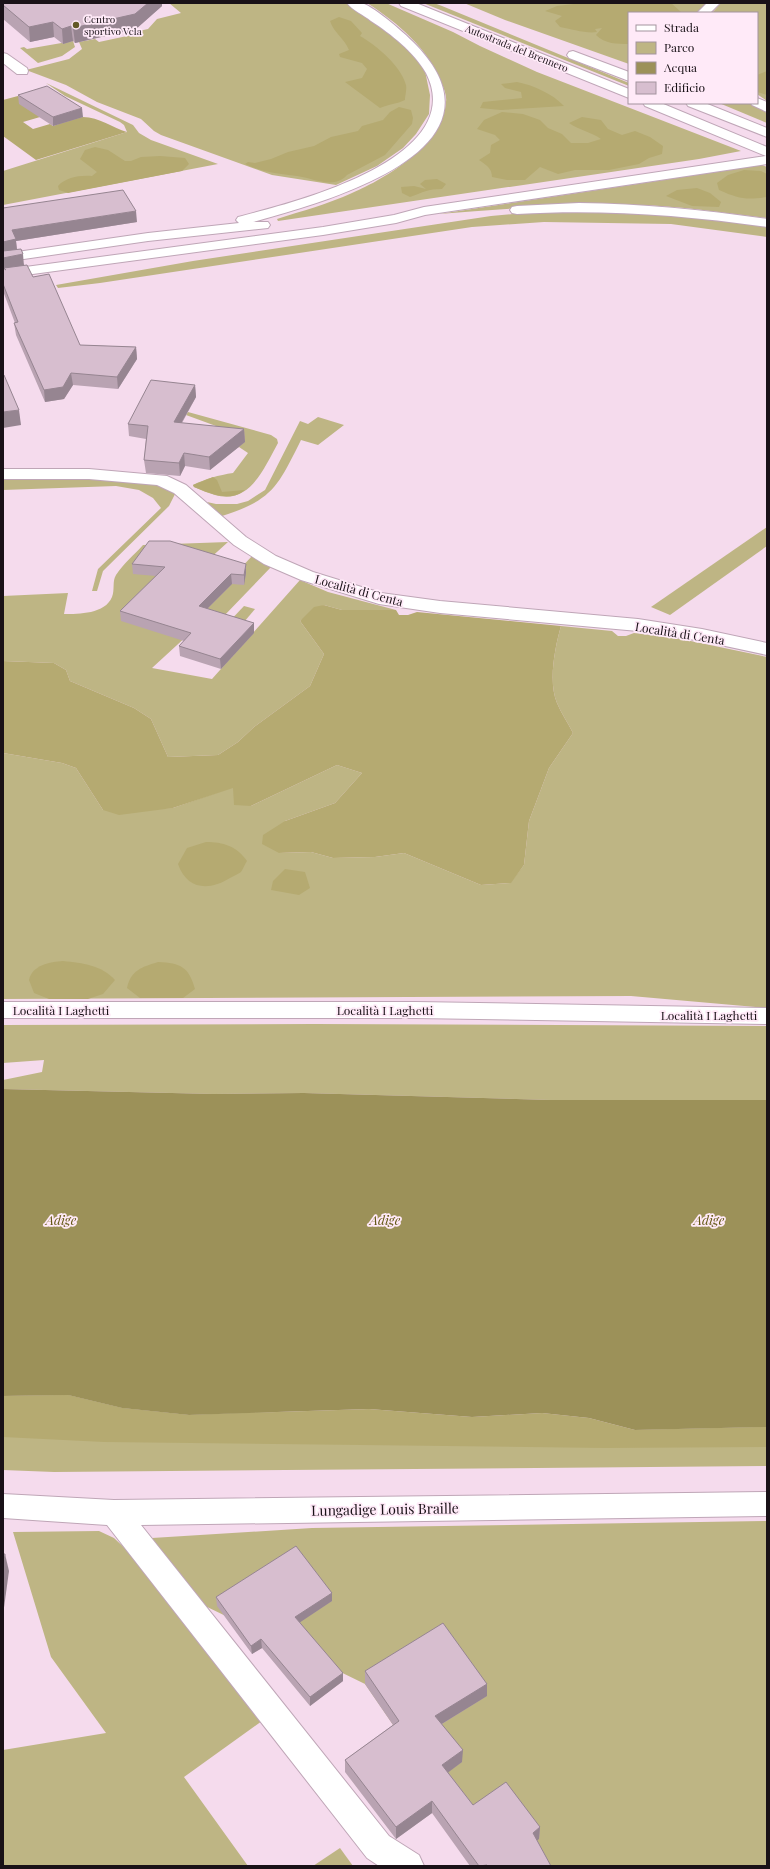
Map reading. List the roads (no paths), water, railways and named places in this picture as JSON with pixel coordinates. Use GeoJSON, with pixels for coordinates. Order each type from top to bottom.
{"type":"FeatureCollection","features":[{"type":"Feature","properties":{"kind":"main road"},"geometry":{"type":"LineString","coordinates":[[211,229],[314,199],[368,177],[396,162],[409,152],[430,129],[439,101],[433,77],[430,72],[414,50],[400,36],[353,3]]}},
{"type":"Feature","properties":{"kind":"main road","name":"Autostrada del Brennero"},"geometry":{"type":"LineString","coordinates":[[405,3],[628,94]]}},
{"type":"Feature","properties":{"kind":"main road"},"geometry":{"type":"LineString","coordinates":[[705,12],[714,3]]}},
{"type":"Feature","properties":{"kind":"main road","name":"Autostrada del Brennero"},"geometry":{"type":"LineString","coordinates":[[565,52],[628,77]]}},
{"type":"Feature","properties":{"kind":"main road"},"geometry":{"type":"LineString","coordinates":[[3,57],[22,71]]}},
{"type":"Feature","properties":{"kind":"main road"},"geometry":{"type":"LineString","coordinates":[[758,103],[767,108]]}},
{"type":"Feature","properties":{"kind":"main road"},"geometry":{"type":"LineString","coordinates":[[652,104],[764,150]]}},
{"type":"Feature","properties":{"kind":"main road"},"geometry":{"type":"LineString","coordinates":[[695,104],[767,133]]}},
{"type":"Feature","properties":{"kind":"main road"},"geometry":{"type":"LineString","coordinates":[[3,258],[211,229],[289,223],[764,150]]}},
{"type":"Feature","properties":{"kind":"main road"},"geometry":{"type":"LineString","coordinates":[[396,220],[424,211],[767,160]]}},
{"type":"Feature","properties":{"kind":"main road"},"geometry":{"type":"LineString","coordinates":[[3,274],[396,220],[433,219],[525,210],[622,208],[681,212],[767,223]]}},
{"type":"Feature","properties":{"kind":"main road"},"geometry":{"type":"LineString","coordinates":[[3,266],[131,247],[190,249]]}},
{"type":"Feature","properties":{"kind":"main road"},"geometry":{"type":"LineString","coordinates":[[3,284],[96,270],[190,249]]}},
{"type":"Feature","properties":{"kind":"main road","name":"Località di Centa"},"geometry":{"type":"LineString","coordinates":[[3,474],[89,474],[161,480],[180,489],[240,541],[270,560],[307,576],[379,598],[440,607],[638,625],[702,635],[767,649]]}},
{"type":"Feature","properties":{"kind":"main road","name":"Località I Laghetti"},"geometry":{"type":"LineString","coordinates":[[3,1010],[416,1010],[767,1016]]}},
{"type":"Feature","properties":{"kind":"main road","name":"Lungadige Louis Braille"},"geometry":{"type":"LineString","coordinates":[[3,1506],[114,1512],[767,1504]]}},
{"type":"Feature","properties":{"kind":"main road"},"geometry":{"type":"LineString","coordinates":[[114,1512],[378,1847],[408,1866]]}},
{"type":"Feature","properties":{"kind":"water","name":"Adige"},"geometry":{"type":"Polygon","coordinates":[[[3,1089],[214,1094],[304,1093],[550,1100],[767,1100],[767,1427],[635,1430],[589,1418],[542,1413],[472,1417],[369,1409],[189,1415],[122,1408],[68,1395],[3,1396],[3,1089]]]}},
{"type":"Feature","properties":{"kind":"place","name":"Centro sportivo Vela"},"geometry":{"type":"Point","coordinates":[76,25]}}]}
